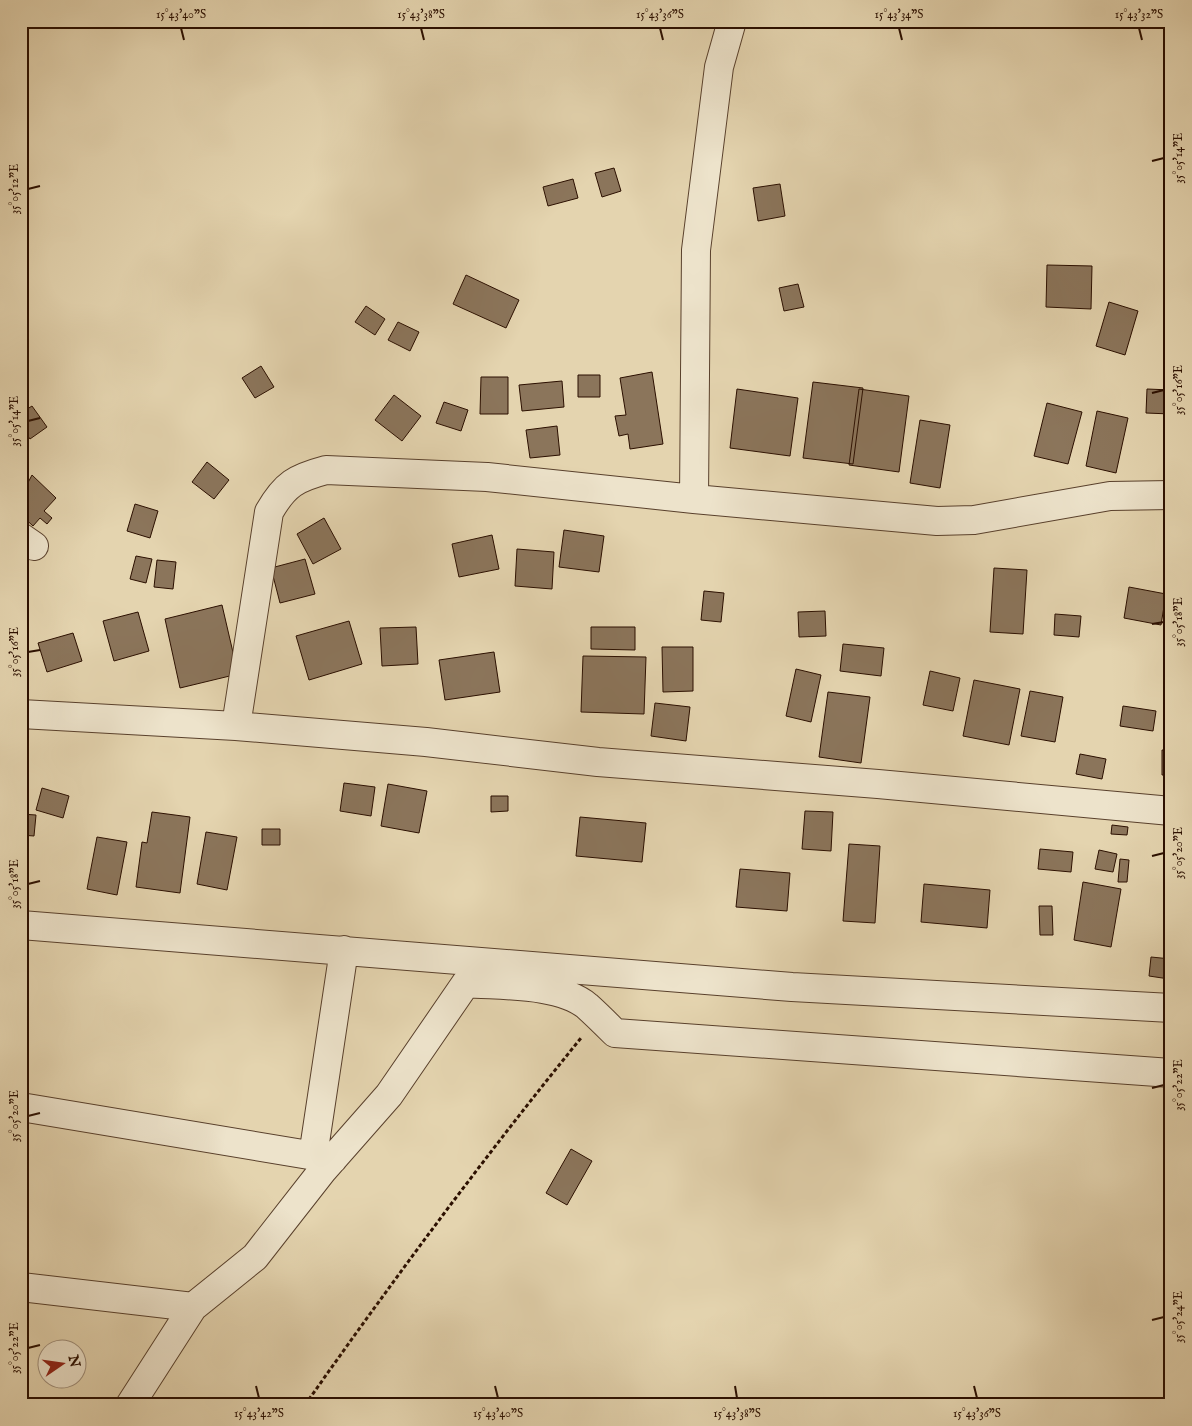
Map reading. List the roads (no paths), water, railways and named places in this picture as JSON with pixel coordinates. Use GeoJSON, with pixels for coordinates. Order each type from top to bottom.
{"type":"FeatureCollection","features":[{"type":"Feature","properties":{"kind":"street"},"geometry":{"type":"LineString","coordinates":[[694,499],[696,250],[718,66],[732,21]]}},
{"type":"Feature","properties":{"kind":"street"},"geometry":{"type":"LineString","coordinates":[[236,726],[269,512],[280,494],[290,483],[304,476],[340,468],[487,477],[694,499],[937,521],[974,520],[1110,496],[1171,495]]}},
{"type":"Feature","properties":{"kind":"street"},"geometry":{"type":"LineString","coordinates":[[21,714],[236,726],[426,742],[598,762],[878,784],[1171,811]]}},
{"type":"Feature","properties":{"kind":"street"},"geometry":{"type":"LineString","coordinates":[[21,924],[344,950],[551,978],[569,997],[586,1005],[615,1033],[1171,1072]]}},
{"type":"Feature","properties":{"kind":"street"},"geometry":{"type":"LineString","coordinates":[[323,1157],[344,950]]}},
{"type":"Feature","properties":{"kind":"street"},"geometry":{"type":"LineString","coordinates":[[130,1405],[193,1307],[254,1257],[323,1157],[389,1095],[466,983],[551,978],[792,987],[1171,1008]]}},
{"type":"Feature","properties":{"kind":"street"},"geometry":{"type":"LineString","coordinates":[[21,1107],[323,1157]]}},
{"type":"Feature","properties":{"kind":"street"},"geometry":{"type":"LineString","coordinates":[[24,1289],[193,1307]]}}]}
